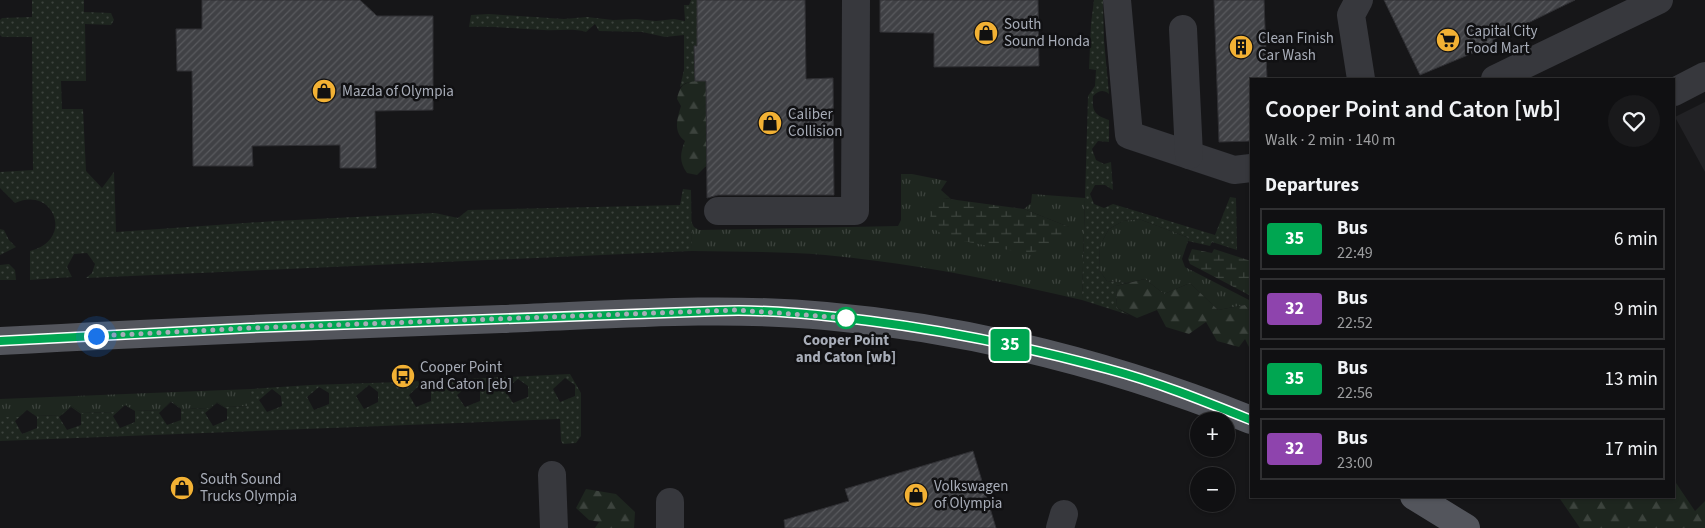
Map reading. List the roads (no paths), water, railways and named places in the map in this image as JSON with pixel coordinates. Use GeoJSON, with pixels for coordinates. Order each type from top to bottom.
{"type":"FeatureCollection","features":[{"type":"Feature","properties":{"kind":"main road"},"geometry":{"type":"LineString","coordinates":[[0,341],[250,328],[727,311],[818,315],[911,326],[1005,344],[1109,369],[1202,400],[1250,420]]}},
{"type":"Feature","properties":{"kind":"main road"},"geometry":{"type":"LineString","coordinates":[[1417,498],[1466,528]]}},
{"type":"Feature","properties":{"kind":"street"},"geometry":{"type":"LineString","coordinates":[[718,211],[855,211],[856,0]]}},
{"type":"Feature","properties":{"kind":"street"},"geometry":{"type":"LineString","coordinates":[[1117,0],[1129,135],[1234,170],[1250,168]]}},
{"type":"Feature","properties":{"kind":"street"},"geometry":{"type":"LineString","coordinates":[[1360,0],[1351,15],[1361,78]]}},
{"type":"Feature","properties":{"kind":"street"},"geometry":{"type":"LineString","coordinates":[[1497,78],[1659,0]]}},
{"type":"Feature","properties":{"kind":"street"},"geometry":{"type":"LineString","coordinates":[[1183,29],[1189,155]]}},
{"type":"Feature","properties":{"kind":"street"},"geometry":{"type":"LineString","coordinates":[[1675,91],[1705,76]]}},
{"type":"Feature","properties":{"kind":"street"},"geometry":{"type":"LineString","coordinates":[[552,475],[554,528]]}},
{"type":"Feature","properties":{"kind":"place","name":"South Sound Honda"},"geometry":{"type":"Point","coordinates":[986,33]}},
{"type":"Feature","properties":{"kind":"place","name":"Capital City Food Mart"},"geometry":{"type":"Point","coordinates":[1448,40]}},
{"type":"Feature","properties":{"kind":"place","name":"Clean Finish Car Wash"},"geometry":{"type":"Point","coordinates":[1241,47]}},
{"type":"Feature","properties":{"kind":"place","name":"Mazda of Olympia"},"geometry":{"type":"Point","coordinates":[324,91]}},
{"type":"Feature","properties":{"kind":"place","name":"Caliber Collision"},"geometry":{"type":"Point","coordinates":[770,123]}},
{"type":"Feature","properties":{"kind":"place","name":"Cooper Point and Caton [wb]"},"geometry":{"type":"Point","coordinates":[846,318]}},
{"type":"Feature","properties":{"kind":"place","name":"Cooper Point and Caton [eb]"},"geometry":{"type":"Point","coordinates":[403,376]}},
{"type":"Feature","properties":{"kind":"place","name":"South Sound Trucks Olympia"},"geometry":{"type":"Point","coordinates":[182,488]}},
{"type":"Feature","properties":{"kind":"place","name":"Volkswagen of Olympia"},"geometry":{"type":"Point","coordinates":[916,495]}}]}
